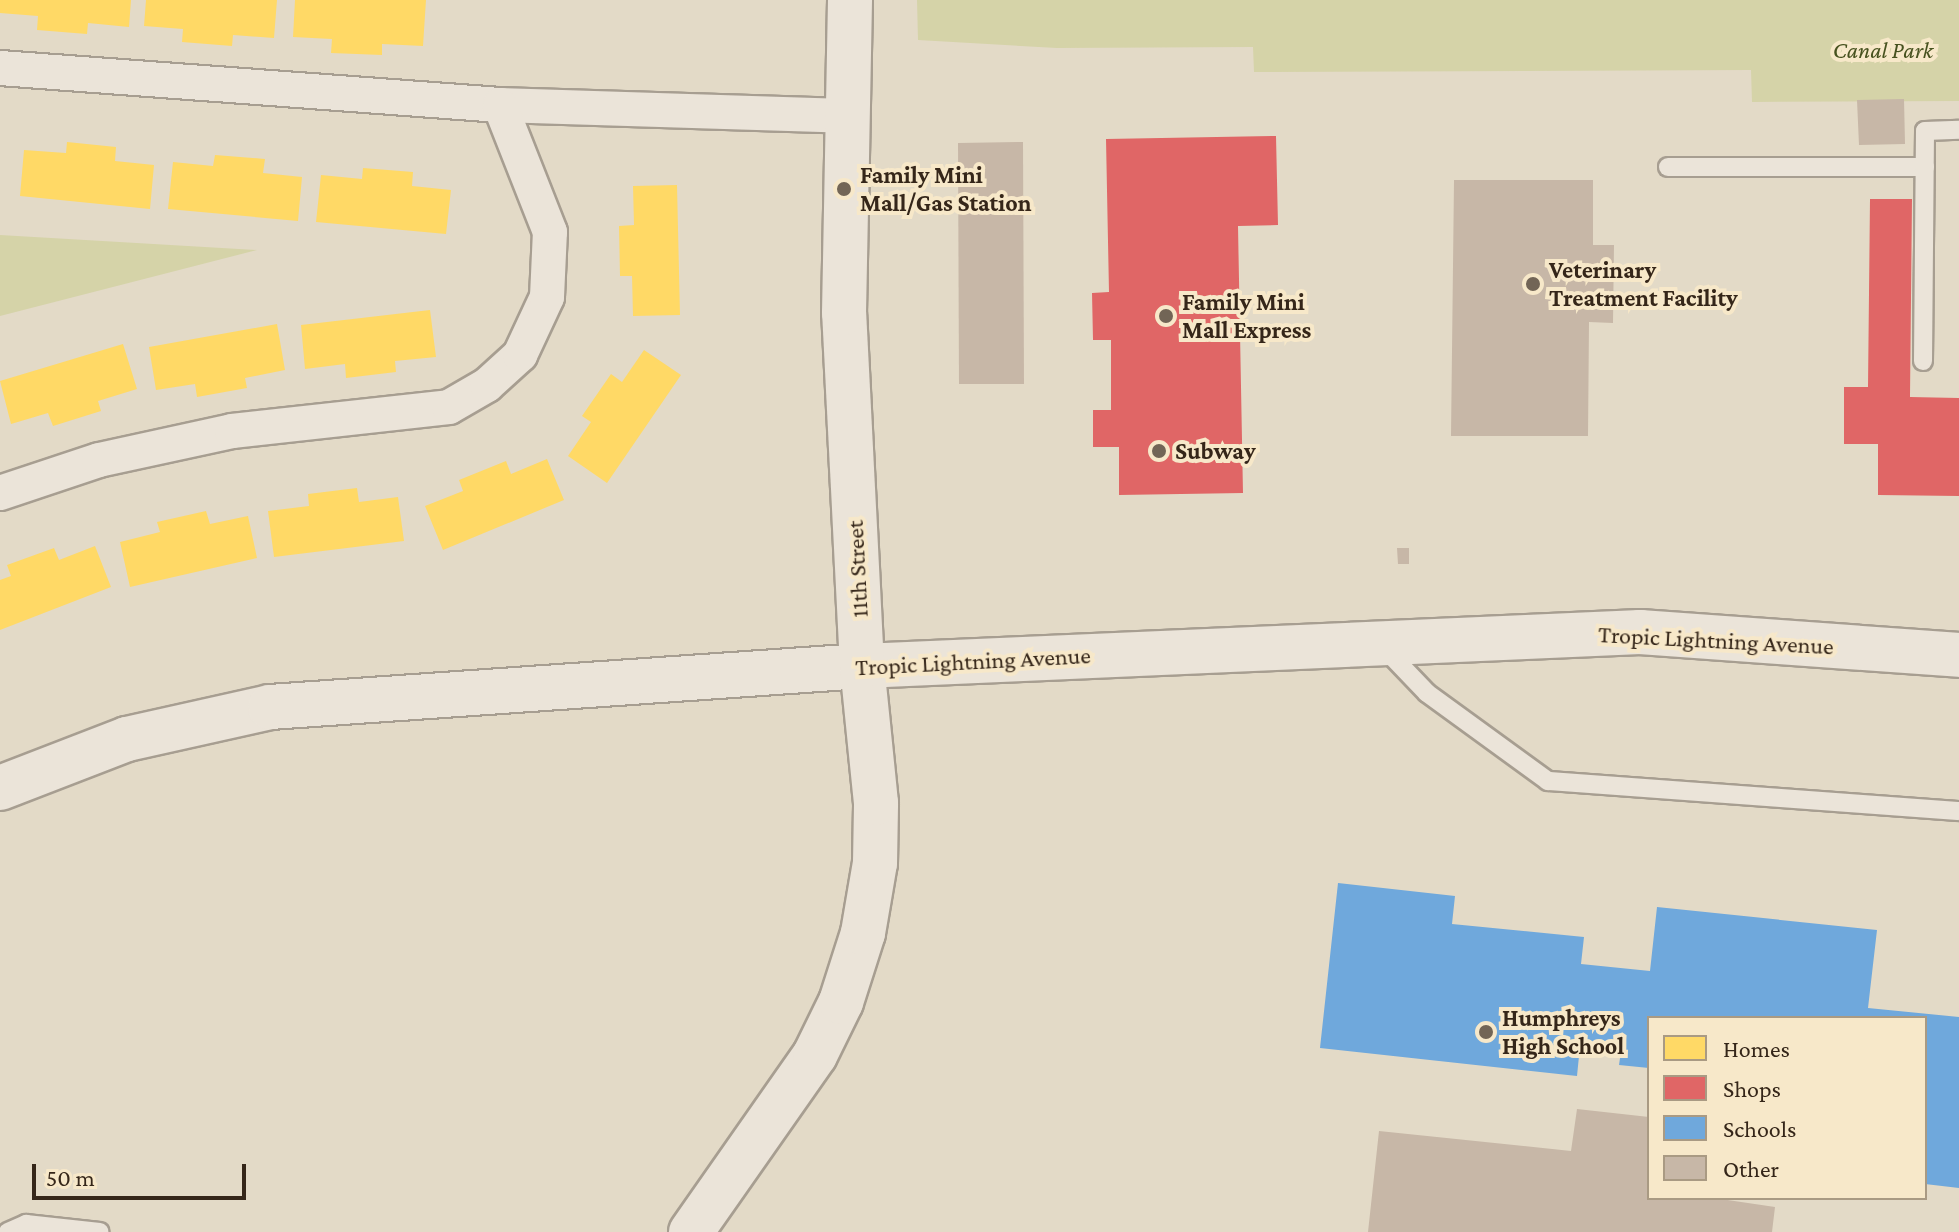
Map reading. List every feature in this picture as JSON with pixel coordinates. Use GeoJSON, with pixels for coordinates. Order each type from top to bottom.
{"type":"FeatureCollection","features":[{"type":"Feature","properties":{"kind":"main road","name":"11th Street"},"geometry":{"type":"LineString","coordinates":[[691,1232],[815,1055],[841,1002],[863,933],[875,863],[876,803],[862,666],[844,313],[845,116],[850,0]]}},
{"type":"Feature","properties":{"kind":"main road","name":"Tropic Lightning Avenue"},"geometry":{"type":"LineString","coordinates":[[0,788],[127,739],[270,707],[862,666],[1377,640],[1640,632],[1959,655]]}},
{"type":"Feature","properties":{"kind":"street"},"geometry":{"type":"LineString","coordinates":[[0,68],[500,105],[845,116]]}},
{"type":"Feature","properties":{"kind":"street"},"geometry":{"type":"LineString","coordinates":[[0,493],[99,460],[232,431],[449,407],[487,385],[520,355],[547,297],[550,232],[500,105]]}},
{"type":"Feature","properties":{"kind":"lane"},"geometry":{"type":"LineString","coordinates":[[1923,361],[1925,131],[1959,130]]}},
{"type":"Feature","properties":{"kind":"lane"},"geometry":{"type":"LineString","coordinates":[[1668,167],[1925,167]]}},
{"type":"Feature","properties":{"kind":"lane"},"geometry":{"type":"LineString","coordinates":[[1377,640],[1427,693],[1548,781],[1959,811]]}},
{"type":"Feature","properties":{"kind":"lane"},"geometry":{"type":"LineString","coordinates":[[8,1232],[26,1224],[100,1232]]}},
{"type":"Feature","properties":{"kind":"green space","name":"Canal Park"},"geometry":{"type":"Polygon","coordinates":[[[917,0],[1959,0],[1959,101],[1752,102],[1751,70],[1254,72],[1253,47],[1057,48],[918,40],[917,0]]]}},
{"type":"Feature","properties":{"kind":"green space"},"geometry":{"type":"Polygon","coordinates":[[[0,235],[257,250],[0,316],[0,235]]]}},
{"type":"Feature","properties":{"kind":"building: Homes"},"geometry":{"type":"Polygon","coordinates":[[[0,0],[131,0],[129,27],[88,23],[87,34],[37,30],[38,16],[0,13],[0,0]]]}},
{"type":"Feature","properties":{"kind":"building: Homes"},"geometry":{"type":"Polygon","coordinates":[[[146,0],[277,0],[274,38],[233,35],[232,46],[182,42],[183,29],[144,26],[146,0]]]}},
{"type":"Feature","properties":{"kind":"building: Homes"},"geometry":{"type":"Polygon","coordinates":[[[295,0],[426,0],[423,46],[382,44],[382,55],[331,53],[332,39],[293,37],[295,0]]]}},
{"type":"Feature","properties":{"kind":"building: Homes"},"geometry":{"type":"Polygon","coordinates":[[[67,142],[116,147],[115,161],[154,165],[150,209],[20,196],[24,150],[66,153],[67,142]]]}},
{"type":"Feature","properties":{"kind":"building: Homes"},"geometry":{"type":"Polygon","coordinates":[[[215,155],[265,159],[263,173],[302,177],[298,221],[168,209],[173,162],[213,166],[215,155]]]}},
{"type":"Feature","properties":{"kind":"building: Homes"},"geometry":{"type":"Polygon","coordinates":[[[363,168],[413,172],[412,186],[451,190],[446,234],[316,222],[321,175],[362,179],[363,168]]]}},
{"type":"Feature","properties":{"kind":"building: Homes"},"geometry":{"type":"Polygon","coordinates":[[[677,185],[680,315],[633,316],[632,276],[620,276],[619,226],[634,225],[633,186],[677,185]]]}},
{"type":"Feature","properties":{"kind":"building: Homes"},"geometry":{"type":"Polygon","coordinates":[[[430,310],[436,357],[395,361],[396,372],[346,378],[345,364],[305,369],[301,325],[430,310]]]}},
{"type":"Feature","properties":{"kind":"building: Homes"},"geometry":{"type":"Polygon","coordinates":[[[277,324],[285,370],[245,378],[247,388],[197,397],[195,384],[156,390],[149,347],[277,324]]]}},
{"type":"Feature","properties":{"kind":"building: Homes"},"geometry":{"type":"Polygon","coordinates":[[[123,344],[137,389],[98,401],[101,411],[53,426],[48,413],[11,424],[0,381],[123,344]]]}},
{"type":"Feature","properties":{"kind":"building: Homes"},"geometry":{"type":"Polygon","coordinates":[[[644,350],[681,375],[607,483],[568,456],[591,422],[582,416],[611,374],[622,382],[644,350]]]}},
{"type":"Feature","properties":{"kind":"building: Homes"},"geometry":{"type":"Polygon","coordinates":[[[547,459],[564,500],[443,550],[425,506],[463,491],[459,480],[506,461],[511,474],[547,459]]]}},
{"type":"Feature","properties":{"kind":"building: Homes"},"geometry":{"type":"Polygon","coordinates":[[[357,488],[359,502],[398,497],[404,541],[274,557],[268,511],[309,506],[308,494],[357,488]]]}},
{"type":"Feature","properties":{"kind":"building: Homes"},"geometry":{"type":"Polygon","coordinates":[[[206,511],[210,524],[248,516],[257,558],[130,587],[120,542],[160,532],[157,522],[206,511]]]}},
{"type":"Feature","properties":{"kind":"building: Homes"},"geometry":{"type":"Polygon","coordinates":[[[95,546],[111,587],[0,630],[0,580],[11,576],[7,565],[54,548],[59,560],[95,546]]]}},
{"type":"Feature","properties":{"kind":"building: Shops","name":"Family Mini Mall Express"},"geometry":{"type":"Polygon","coordinates":[[[1276,136],[1278,225],[1238,226],[1243,493],[1119,495],[1119,447],[1093,447],[1093,410],[1111,410],[1111,340],[1093,340],[1092,293],[1109,292],[1106,139],[1276,136]]]}},
{"type":"Feature","properties":{"kind":"building: Shops"},"geometry":{"type":"Polygon","coordinates":[[[1870,199],[1912,199],[1910,397],[1959,398],[1959,496],[1878,495],[1878,444],[1844,444],[1844,387],[1868,387],[1870,199]]]}},
{"type":"Feature","properties":{"kind":"building: Schools","name":"Humphreys High School"},"geometry":{"type":"Polygon","coordinates":[[[1338,883],[1455,896],[1452,924],[1584,937],[1581,964],[1650,971],[1657,907],[1877,930],[1868,1008],[1959,1017],[1959,1188],[1927,1184],[1927,1016],[1647,1016],[1647,1068],[1619,1065],[1621,1051],[1580,1046],[1577,1076],[1320,1048],[1338,883]]]}},
{"type":"Feature","properties":{"kind":"building: Other"},"geometry":{"type":"Polygon","coordinates":[[[1904,99],[1905,144],[1859,145],[1857,100],[1904,99]]]}},
{"type":"Feature","properties":{"kind":"building: Other"},"geometry":{"type":"Polygon","coordinates":[[[1023,142],[1024,384],[959,384],[958,143],[1023,142]]]}},
{"type":"Feature","properties":{"kind":"building: Other","name":"Veterinary Treatment Facility"},"geometry":{"type":"Polygon","coordinates":[[[1454,180],[1593,180],[1593,245],[1614,245],[1613,323],[1589,322],[1588,436],[1451,436],[1454,180]]]}},
{"type":"Feature","properties":{"kind":"building: Other"},"geometry":{"type":"Polygon","coordinates":[[[1397,548],[1409,548],[1409,564],[1398,564],[1397,548]]]}},
{"type":"Feature","properties":{"kind":"building: Other"},"geometry":{"type":"Polygon","coordinates":[[[1577,1109],[1647,1117],[1647,1200],[1728,1200],[1775,1207],[1772,1232],[1368,1232],[1379,1131],[1571,1151],[1577,1109]]]}},
{"type":"Feature","properties":{"kind":"place","name":"Family Mini Mall/Gas Station"},"geometry":{"type":"Point","coordinates":[844,189]}},
{"type":"Feature","properties":{"kind":"place","name":"Veterinary Treatment Facility"},"geometry":{"type":"Point","coordinates":[1533,284]}},
{"type":"Feature","properties":{"kind":"place","name":"Family Mini Mall Express"},"geometry":{"type":"Point","coordinates":[1166,316]}},
{"type":"Feature","properties":{"kind":"place","name":"Subway"},"geometry":{"type":"Point","coordinates":[1159,451]}},
{"type":"Feature","properties":{"kind":"place","name":"Humphreys High School"},"geometry":{"type":"Point","coordinates":[1486,1032]}}]}
